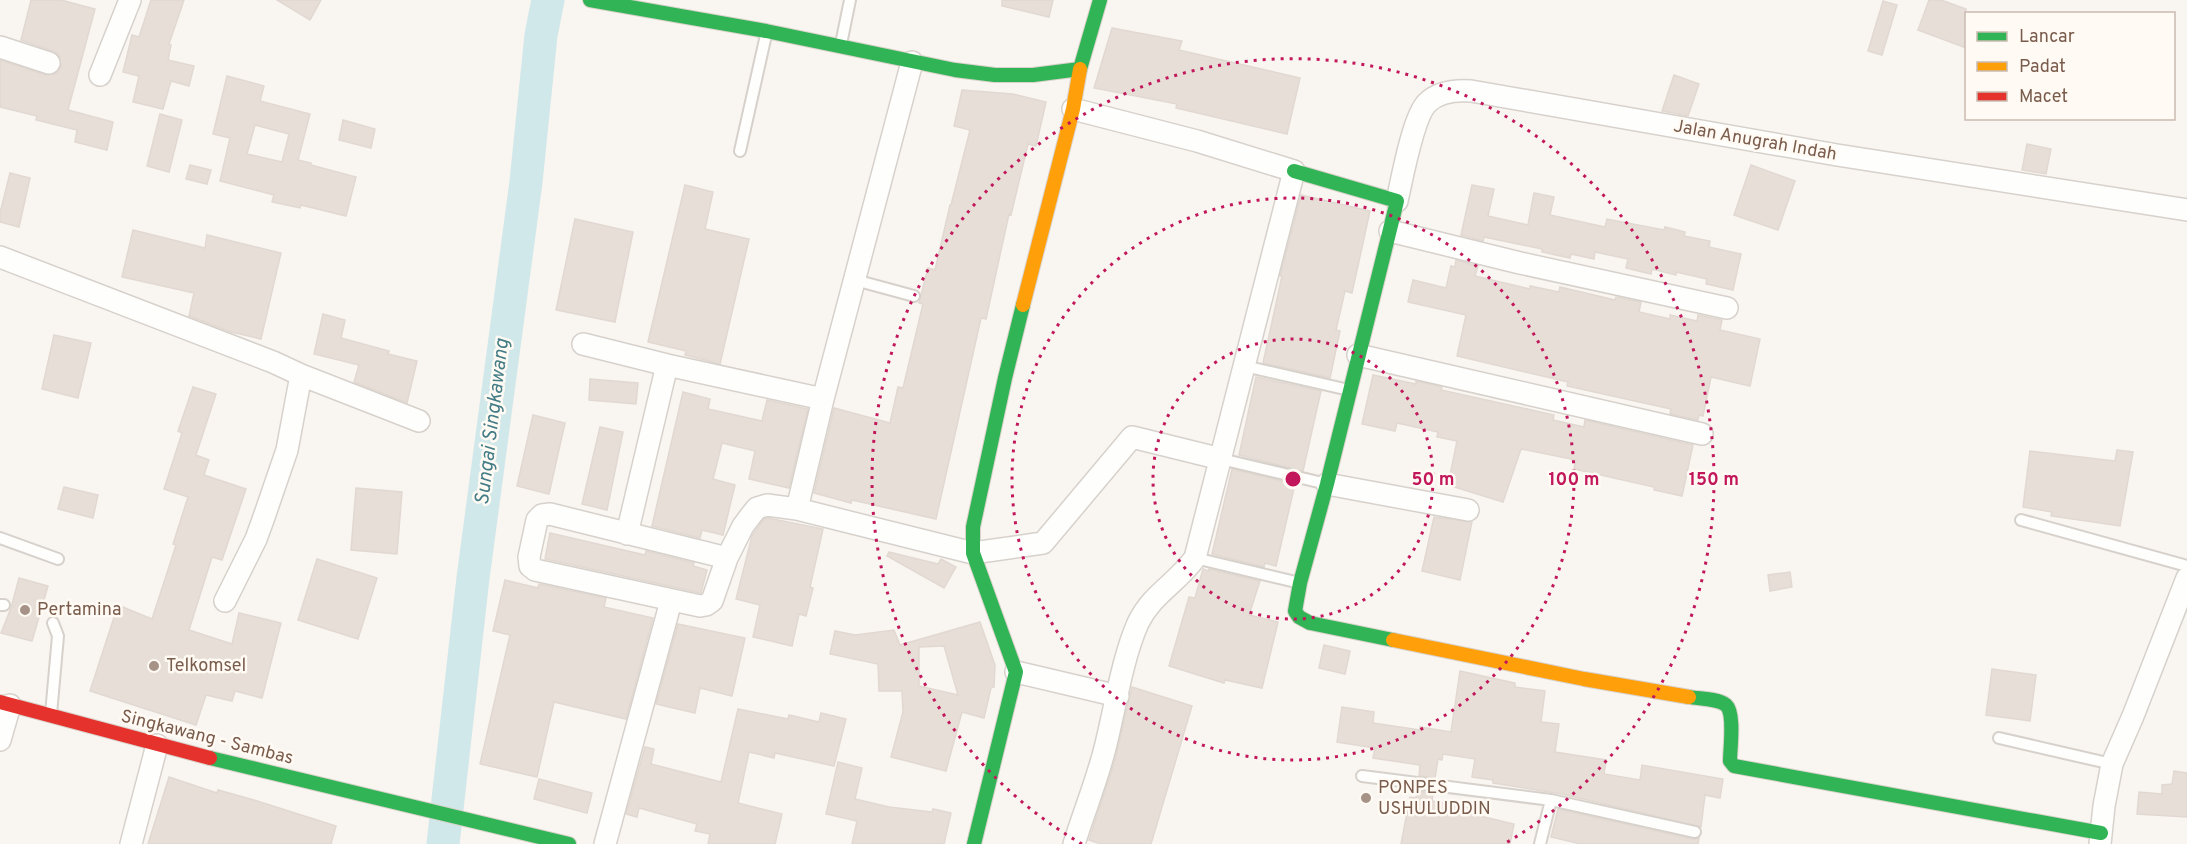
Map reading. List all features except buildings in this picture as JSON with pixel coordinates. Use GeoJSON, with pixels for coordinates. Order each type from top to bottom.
{"type":"FeatureCollection","features":[{"type":"Feature","properties":{"kind":"main road"},"geometry":{"type":"LineString","coordinates":[[591,0],[766,31],[912,62],[995,75],[1033,75],[1080,69]]}},
{"type":"Feature","properties":{"kind":"main road"},"geometry":{"type":"LineString","coordinates":[[974,844],[1016,672],[973,553],[973,527],[1008,367],[1073,109],[1080,69],[1100,0]]}},
{"type":"Feature","properties":{"kind":"main road"},"geometry":{"type":"LineString","coordinates":[[1294,171],[1397,201],[1327,484],[1300,583],[1296,614],[1310,623],[1584,679],[1719,702],[1727,706],[1731,713],[1730,761],[1734,766],[2100,839]]}},
{"type":"Feature","properties":{"kind":"main road","name":"Singkawang - Sambas"},"geometry":{"type":"LineString","coordinates":[[5,704],[157,745],[569,844]]}},
{"type":"Feature","properties":{"kind":"street"},"geometry":{"type":"LineString","coordinates":[[100,75],[130,0]]}},
{"type":"Feature","properties":{"kind":"street"},"geometry":{"type":"LineString","coordinates":[[0,47],[49,63]]}},
{"type":"Feature","properties":{"kind":"street"},"geometry":{"type":"LineString","coordinates":[[797,509],[823,399],[912,62]]}},
{"type":"Feature","properties":{"kind":"street","name":"Jalan Anugrah Indah"},"geometry":{"type":"LineString","coordinates":[[1397,201],[1408,150],[1422,110],[1435,97],[1463,90],[1837,155],[2187,210]]}},
{"type":"Feature","properties":{"kind":"street"},"geometry":{"type":"LineString","coordinates":[[1073,109],[1197,141],[1294,171],[1195,558],[1184,574],[1152,600],[1138,624],[1104,752],[1074,844]]}},
{"type":"Feature","properties":{"kind":"street"},"geometry":{"type":"LineString","coordinates":[[1390,231],[1520,263],[1727,308]]}},
{"type":"Feature","properties":{"kind":"street"},"geometry":{"type":"LineString","coordinates":[[0,257],[419,421]]}},
{"type":"Feature","properties":{"kind":"street"},"geometry":{"type":"LineString","coordinates":[[583,344],[823,399]]}},
{"type":"Feature","properties":{"kind":"street"},"geometry":{"type":"LineString","coordinates":[[1358,355],[1702,434]]}},
{"type":"Feature","properties":{"kind":"street"},"geometry":{"type":"LineString","coordinates":[[627,534],[667,365]]}},
{"type":"Feature","properties":{"kind":"street"},"geometry":{"type":"LineString","coordinates":[[225,601],[256,539],[287,450],[302,375]]}},
{"type":"Feature","properties":{"kind":"street"},"geometry":{"type":"LineString","coordinates":[[727,558],[550,514],[542,515],[537,520],[529,557],[530,566],[535,570],[700,606],[712,602],[727,558],[743,526],[757,508],[767,505],[797,509],[973,553],[1043,543],[1132,437],[1221,459]]}},
{"type":"Feature","properties":{"kind":"street"},"geometry":{"type":"LineString","coordinates":[[1327,484],[1468,510]]}},
{"type":"Feature","properties":{"kind":"street"},"geometry":{"type":"LineString","coordinates":[[2100,839],[2112,764],[2187,578]]}},
{"type":"Feature","properties":{"kind":"street"},"geometry":{"type":"LineString","coordinates":[[605,844],[671,601]]}},
{"type":"Feature","properties":{"kind":"street"},"geometry":{"type":"LineString","coordinates":[[1016,672],[1118,696]]}},
{"type":"Feature","properties":{"kind":"street"},"geometry":{"type":"LineString","coordinates":[[0,740],[5,704]]}},
{"type":"Feature","properties":{"kind":"street"},"geometry":{"type":"LineString","coordinates":[[131,844],[157,745]]}},
{"type":"Feature","properties":{"kind":"lane"},"geometry":{"type":"LineString","coordinates":[[840,46],[850,0]]}},
{"type":"Feature","properties":{"kind":"lane"},"geometry":{"type":"LineString","coordinates":[[740,151],[766,31]]}},
{"type":"Feature","properties":{"kind":"lane"},"geometry":{"type":"LineString","coordinates":[[855,280],[914,296]]}},
{"type":"Feature","properties":{"kind":"lane"},"geometry":{"type":"LineString","coordinates":[[1244,366],[1350,390]]}},
{"type":"Feature","properties":{"kind":"lane"},"geometry":{"type":"LineString","coordinates":[[1221,459],[1327,484]]}},
{"type":"Feature","properties":{"kind":"lane"},"geometry":{"type":"LineString","coordinates":[[2021,520],[2187,566]]}},
{"type":"Feature","properties":{"kind":"lane"},"geometry":{"type":"LineString","coordinates":[[0,538],[58,559]]}},
{"type":"Feature","properties":{"kind":"lane"},"geometry":{"type":"LineString","coordinates":[[1195,558],[1300,583]]}},
{"type":"Feature","properties":{"kind":"lane"},"geometry":{"type":"LineString","coordinates":[[51,716],[58,636],[53,623]]}},
{"type":"Feature","properties":{"kind":"lane"},"geometry":{"type":"LineString","coordinates":[[1999,738],[2112,764]]}},
{"type":"Feature","properties":{"kind":"lane"},"geometry":{"type":"LineString","coordinates":[[1362,776],[1551,800],[1695,832]]}},
{"type":"Feature","properties":{"kind":"lane"},"geometry":{"type":"LineString","coordinates":[[1540,844],[1551,800]]}},
{"type":"Feature","properties":{"kind":"waterway","name":"Sungai Singkawang"},"geometry":{"type":"LineString","coordinates":[[443,844],[473,578],[526,182],[541,35],[548,0]]}},
{"type":"Feature","properties":{"kind":"traffic: fast"},"geometry":{"type":"LineString","coordinates":[[590,0],[766,31],[955,70],[995,75],[1033,75],[1080,69],[1100,0]]}},
{"type":"Feature","properties":{"kind":"traffic: fast"},"geometry":{"type":"LineString","coordinates":[[1294,171],[1397,201],[1327,484],[1300,583],[1295,611],[1299,617],[1310,623],[1393,640]]}},
{"type":"Feature","properties":{"kind":"traffic: fast"},"geometry":{"type":"LineString","coordinates":[[974,844],[1016,672],[973,553],[973,527],[1023,305]]}},
{"type":"Feature","properties":{"kind":"traffic: fast"},"geometry":{"type":"LineString","coordinates":[[1689,697],[1718,701],[1729,709],[1730,761],[1734,766],[2101,833]]}},
{"type":"Feature","properties":{"kind":"traffic: fast"},"geometry":{"type":"LineString","coordinates":[[210,758],[569,844]]}},
{"type":"Feature","properties":{"kind":"traffic: slow"},"geometry":{"type":"LineString","coordinates":[[1023,305],[1073,109],[1080,69]]}},
{"type":"Feature","properties":{"kind":"traffic: slow"},"geometry":{"type":"LineString","coordinates":[[1393,640],[1584,679],[1689,697]]}},
{"type":"Feature","properties":{"kind":"traffic: jam"},"geometry":{"type":"LineString","coordinates":[[0,702],[210,758]]}},
{"type":"Feature","properties":{"kind":"place","name":"Pertamina"},"geometry":{"type":"Point","coordinates":[25,610]}},
{"type":"Feature","properties":{"kind":"place","name":"Telkomsel"},"geometry":{"type":"Point","coordinates":[154,666]}},
{"type":"Feature","properties":{"kind":"place","name":"PONPES USHULUDDIN"},"geometry":{"type":"Point","coordinates":[1366,798]}}]}
